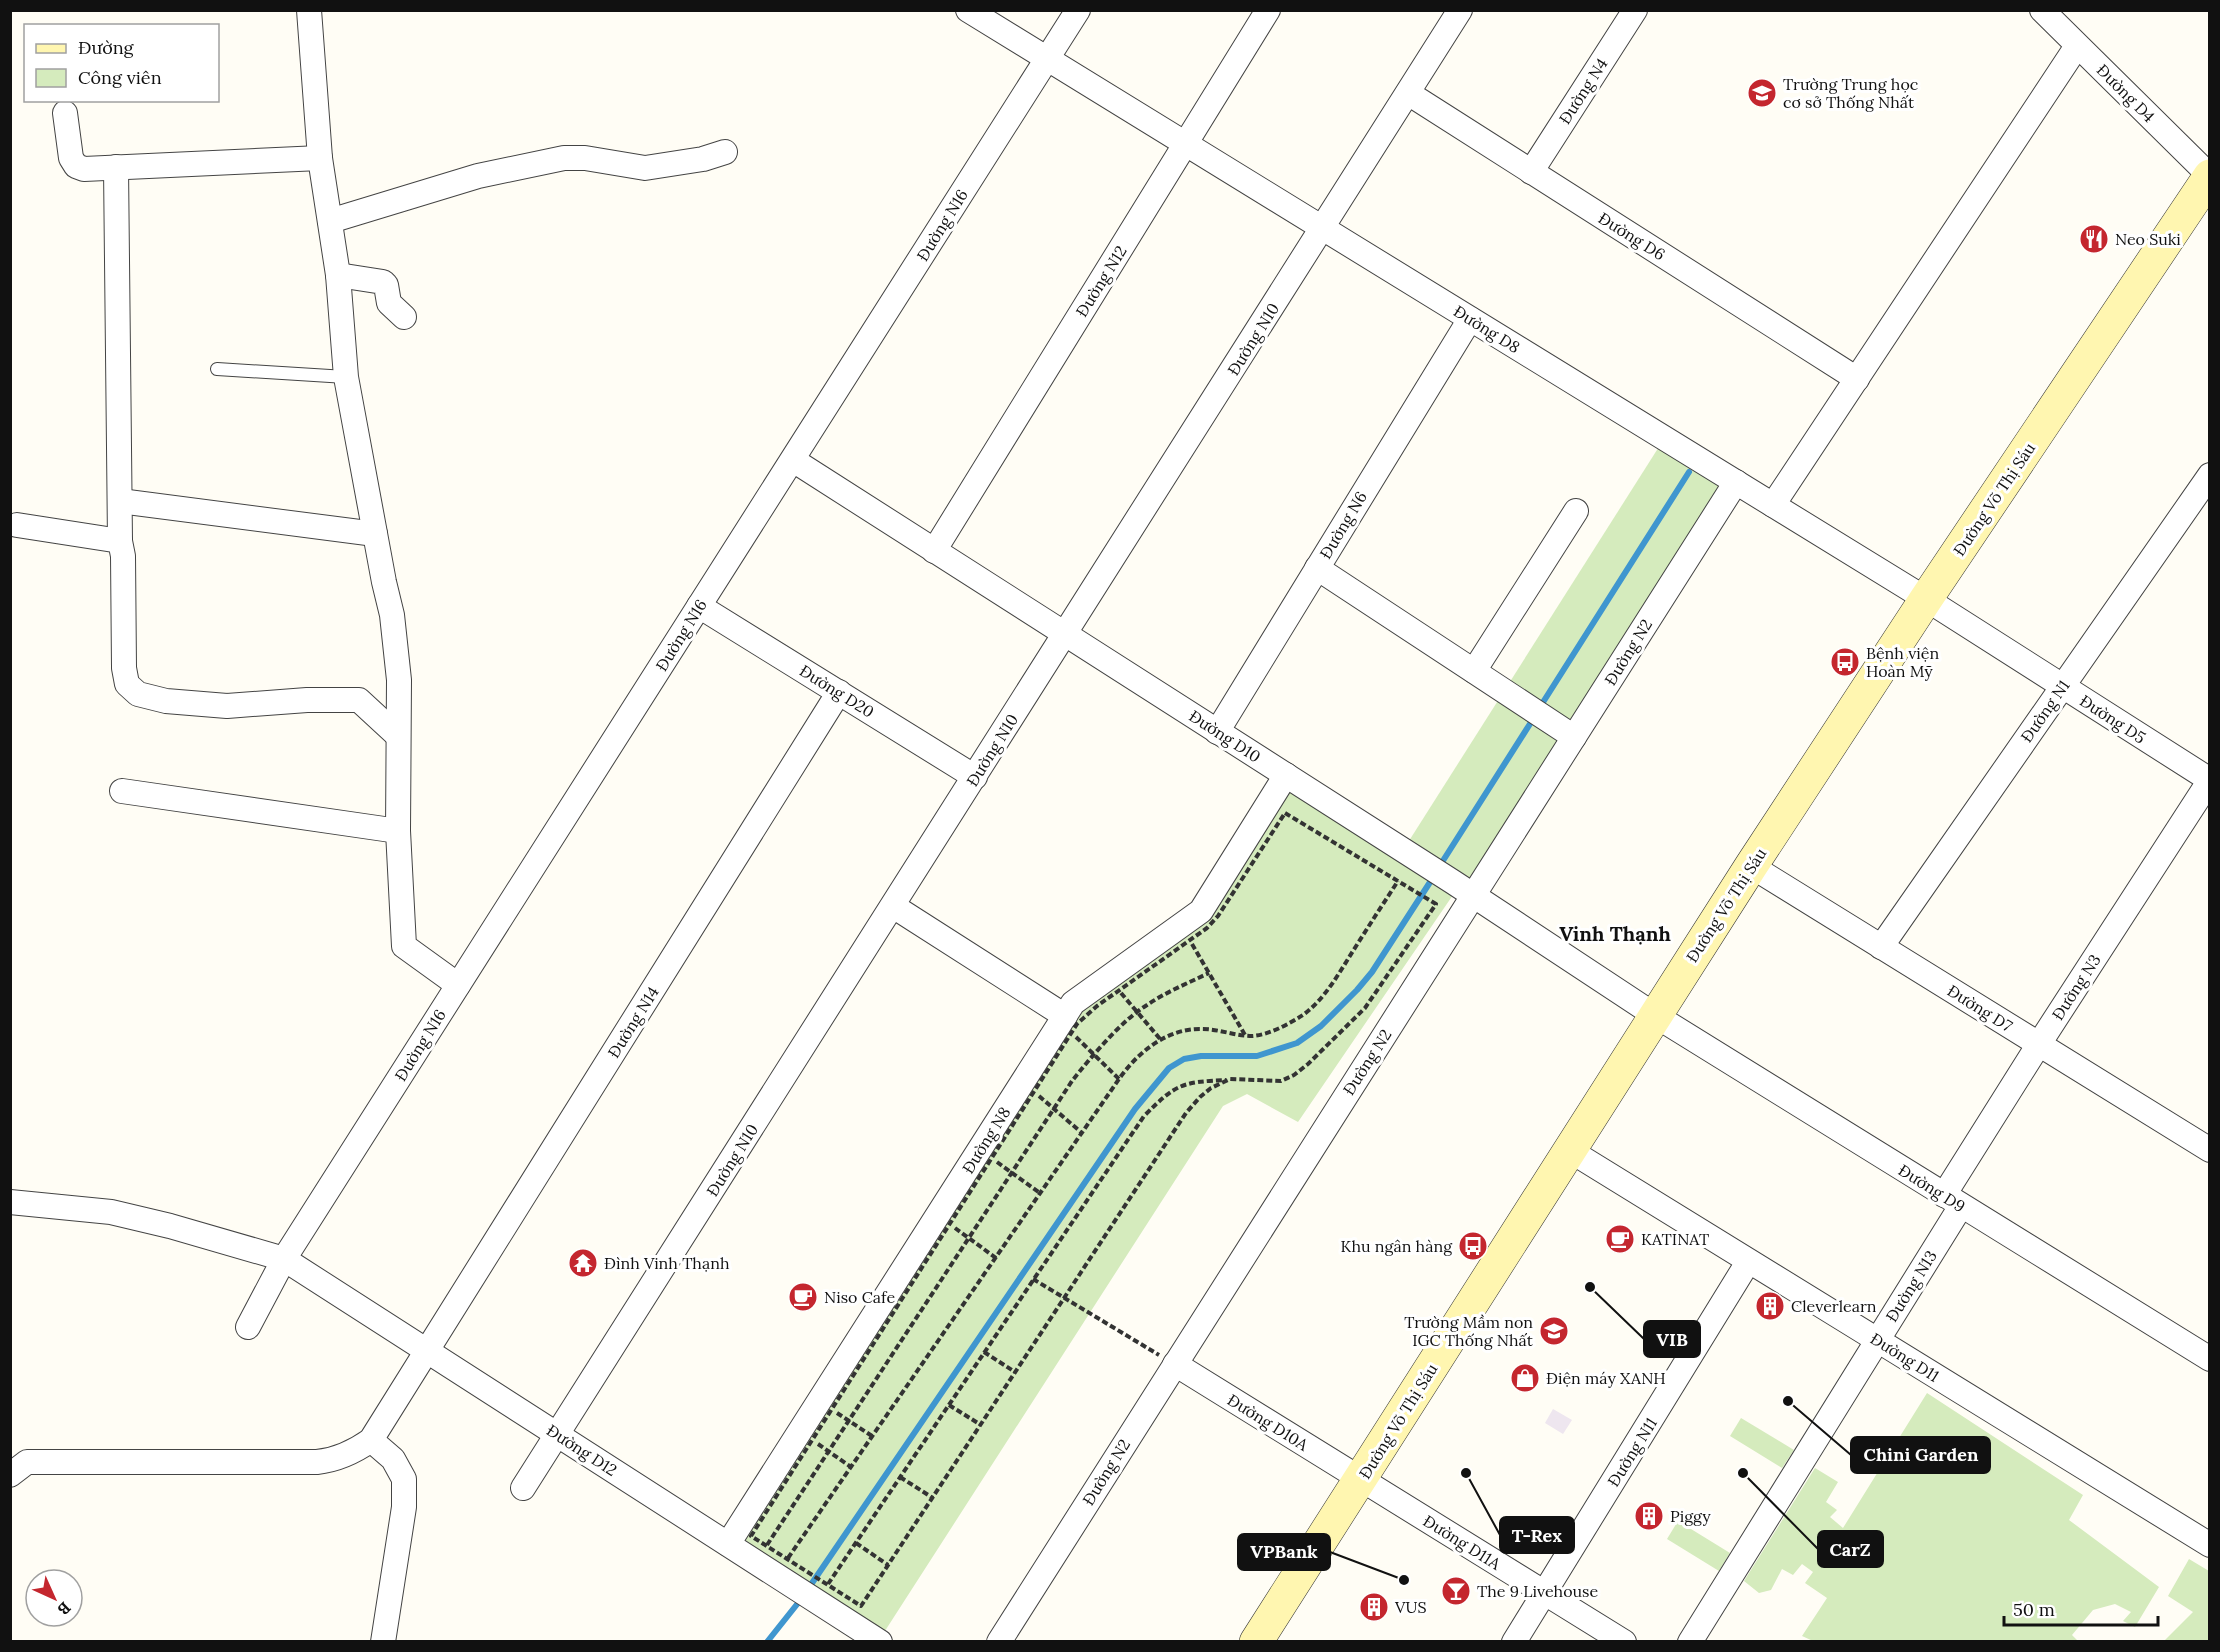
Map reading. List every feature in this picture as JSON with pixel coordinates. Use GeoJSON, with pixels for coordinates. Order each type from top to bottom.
{"type":"FeatureCollection","features":[{"type":"Feature","properties":{"kind":"main road","name":"Đường Võ Thị Sáu"},"geometry":{"type":"LineString","coordinates":[[1256,1641],[1751,866],[1926,599],[2210,176]]}},
{"type":"Feature","properties":{"kind":"street"},"geometry":{"type":"LineString","coordinates":[[309,10],[320,158],[338,275],[346,377],[392,615],[399,680],[398,831],[404,946],[458,985]]}},
{"type":"Feature","properties":{"kind":"street"},"geometry":{"type":"LineString","coordinates":[[968,10],[1048,59]]}},
{"type":"Feature","properties":{"kind":"street","name":"Đường N16"},"geometry":{"type":"LineString","coordinates":[[248,1327],[284,1259],[1078,10]]}},
{"type":"Feature","properties":{"kind":"street","name":"Đường N12"},"geometry":{"type":"LineString","coordinates":[[934,551],[1268,10]]}},
{"type":"Feature","properties":{"kind":"street","name":"Đường N10"},"geometry":{"type":"LineString","coordinates":[[523,1488],[1460,10]]}},
{"type":"Feature","properties":{"kind":"street","name":"Đường N4"},"geometry":{"type":"LineString","coordinates":[[1531,172],[1635,10]]}},
{"type":"Feature","properties":{"kind":"street","name":"Đường D4"},"geometry":{"type":"LineString","coordinates":[[2042,10],[2210,176]]}},
{"type":"Feature","properties":{"kind":"street"},"geometry":{"type":"LineString","coordinates":[[1773,505],[2078,46]]}},
{"type":"Feature","properties":{"kind":"street","name":"Đường D8"},"geometry":{"type":"LineString","coordinates":[[1048,59],[1926,599]]}},
{"type":"Feature","properties":{"kind":"street","name":"Đường D6"},"geometry":{"type":"LineString","coordinates":[[1408,93],[1857,379]]}},
{"type":"Feature","properties":{"kind":"street"},"geometry":{"type":"LineString","coordinates":[[65,113],[71,158],[76,166],[84,169],[320,158]]}},
{"type":"Feature","properties":{"kind":"street"},"geometry":{"type":"LineString","coordinates":[[330,221],[478,176],[564,158],[585,158],[645,168],[703,159],[725,152]]}},
{"type":"Feature","properties":{"kind":"street"},"geometry":{"type":"LineString","coordinates":[[116,166],[120,541],[123,556],[124,668],[128,684],[138,694],[166,701],[227,706],[307,700],[358,700],[398,736]]}},
{"type":"Feature","properties":{"kind":"street"},"geometry":{"type":"LineString","coordinates":[[338,275],[383,282],[386,285],[389,303],[404,317]]}},
{"type":"Feature","properties":{"kind":"street","name":"Đường N6"},"geometry":{"type":"LineString","coordinates":[[1217,732],[1470,318]]}},
{"type":"Feature","properties":{"kind":"street","name":"Đường D10"},"geometry":{"type":"LineString","coordinates":[[792,460],[1453,882],[1656,1016]]}},
{"type":"Feature","properties":{"kind":"street","name":"Đường N1"},"geometry":{"type":"LineString","coordinates":[[1881,946],[2210,475]]}},
{"type":"Feature","properties":{"kind":"street","name":"Đường N2"},"geometry":{"type":"LineString","coordinates":[[999,1641],[1736,482]]}},
{"type":"Feature","properties":{"kind":"street"},"geometry":{"type":"LineString","coordinates":[[120,501],[375,534]]}},
{"type":"Feature","properties":{"kind":"street"},"geometry":{"type":"LineString","coordinates":[[1474,671],[1576,511]]}},
{"type":"Feature","properties":{"kind":"street"},"geometry":{"type":"LineString","coordinates":[[17,525],[120,541]]}},
{"type":"Feature","properties":{"kind":"street"},"geometry":{"type":"LineString","coordinates":[[1317,568],[1574,737]]}},
{"type":"Feature","properties":{"kind":"street","name":"Đường D5"},"geometry":{"type":"LineString","coordinates":[[1926,599],[2210,780]]}},
{"type":"Feature","properties":{"kind":"street","name":"Đường D20"},"geometry":{"type":"LineString","coordinates":[[699,606],[975,777]]}},
{"type":"Feature","properties":{"kind":"street","name":"Đường N14"},"geometry":{"type":"LineString","coordinates":[[371,1440],[839,692]]}},
{"type":"Feature","properties":{"kind":"street","name":"Đường N8"},"geometry":{"type":"LineString","coordinates":[[728,1544],[1068,1024],[1073,1003],[1201,911],[1286,775]]}},
{"type":"Feature","properties":{"kind":"street","name":"Đường N3"},"geometry":{"type":"LineString","coordinates":[[1953,1200],[2038,1044],[2210,780]]}},
{"type":"Feature","properties":{"kind":"street"},"geometry":{"type":"LineString","coordinates":[[122,790],[398,831]]}},
{"type":"Feature","properties":{"kind":"street","name":"Đường D7"},"geometry":{"type":"LineString","coordinates":[[1751,866],[2210,1150]]}},
{"type":"Feature","properties":{"kind":"street"},"geometry":{"type":"LineString","coordinates":[[893,906],[1068,1024]]}},
{"type":"Feature","properties":{"kind":"street","name":"Đường D9"},"geometry":{"type":"LineString","coordinates":[[1656,1016],[2210,1359]]}},
{"type":"Feature","properties":{"kind":"street","name":"Đường D11"},"geometry":{"type":"LineString","coordinates":[[1569,1150],[2210,1545]]}},
{"type":"Feature","properties":{"kind":"street","name":"Đường N13"},"geometry":{"type":"LineString","coordinates":[[1690,1641],[1877,1340],[1953,1200]]}},
{"type":"Feature","properties":{"kind":"street","name":"Đường D12"},"geometry":{"type":"LineString","coordinates":[[10,1202],[111,1212],[170,1226],[284,1259],[728,1544],[782,1567],[821,1593],[880,1641]]}},
{"type":"Feature","properties":{"kind":"street","name":"Đường N11"},"geometry":{"type":"LineString","coordinates":[[1514,1641],[1748,1262]]}},
{"type":"Feature","properties":{"kind":"street","name":"Đường D10A"},"geometry":{"type":"LineString","coordinates":[[1174,1364],[1360,1480]]}},
{"type":"Feature","properties":{"kind":"street"},"geometry":{"type":"LineString","coordinates":[[10,1475],[27,1462],[316,1462],[342,1457],[371,1440],[393,1459],[404,1479],[404,1507],[383,1641]]}},
{"type":"Feature","properties":{"kind":"street","name":"Đường D11A"},"geometry":{"type":"LineString","coordinates":[[1360,1480],[1624,1641]]}},
{"type":"Feature","properties":{"kind":"lane"},"geometry":{"type":"LineString","coordinates":[[216,369],[346,377]]}},
{"type":"Feature","properties":{"kind":"path"},"geometry":{"type":"LineString","coordinates":[[751,1536],[1034,1092],[1068,1024],[1086,1014],[1190,940],[1218,916],[1285,813],[1436,904],[1365,1008],[1294,1075],[1281,1081],[1230,1079],[1182,1084],[1159,1101],[1144,1116],[821,1593]]}},
{"type":"Feature","properties":{"kind":"path"},"geometry":{"type":"LineString","coordinates":[[782,1567],[1119,1078],[1136,1057],[1161,1040],[1176,1034],[1201,1029],[1245,1035],[1267,1033],[1304,1014],[1329,989],[1398,881]]}},
{"type":"Feature","properties":{"kind":"path"},"geometry":{"type":"LineString","coordinates":[[1190,940],[1245,1035]]}},
{"type":"Feature","properties":{"kind":"path"},"geometry":{"type":"LineString","coordinates":[[767,1546],[1053,1108],[1094,1054],[1137,1012],[1209,973]]}},
{"type":"Feature","properties":{"kind":"path"},"geometry":{"type":"LineString","coordinates":[[1119,990],[1161,1040]]}},
{"type":"Feature","properties":{"kind":"path"},"geometry":{"type":"LineString","coordinates":[[1068,1024],[1119,1078]]}},
{"type":"Feature","properties":{"kind":"path"},"geometry":{"type":"LineString","coordinates":[[861,1606],[1186,1113],[1205,1092],[1230,1079]]}},
{"type":"Feature","properties":{"kind":"path"},"geometry":{"type":"LineString","coordinates":[[1034,1092],[1082,1132]]}},
{"type":"Feature","properties":{"kind":"path"},"geometry":{"type":"LineString","coordinates":[[992,1158],[1040,1193]]}},
{"type":"Feature","properties":{"kind":"path"},"geometry":{"type":"LineString","coordinates":[[950,1224],[996,1258]]}},
{"type":"Feature","properties":{"kind":"path"},"geometry":{"type":"LineString","coordinates":[[1034,1279],[1174,1364]]}},
{"type":"Feature","properties":{"kind":"path"},"geometry":{"type":"LineString","coordinates":[[984,1352],[1015,1372]]}},
{"type":"Feature","properties":{"kind":"path"},"geometry":{"type":"LineString","coordinates":[[949,1405],[981,1425]]}},
{"type":"Feature","properties":{"kind":"path"},"geometry":{"type":"LineString","coordinates":[[831,1409],[872,1436]]}},
{"type":"Feature","properties":{"kind":"path"},"geometry":{"type":"LineString","coordinates":[[812,1440],[851,1467]]}},
{"type":"Feature","properties":{"kind":"path"},"geometry":{"type":"LineString","coordinates":[[900,1477],[933,1498]]}},
{"type":"Feature","properties":{"kind":"path"},"geometry":{"type":"LineString","coordinates":[[856,1543],[888,1565]]}},
{"type":"Feature","properties":{"kind":"shaded area"},"geometry":{"type":"Polygon","coordinates":[[[1553,1409],[1572,1420],[1563,1434],[1545,1423],[1553,1409]]]}},
{"type":"Feature","properties":{"kind":"green space"},"geometry":{"type":"Polygon","coordinates":[[[1662,442],[1728,482],[1479,890],[1407,844],[1662,442]]]}},
{"type":"Feature","properties":{"kind":"green space"},"geometry":{"type":"Polygon","coordinates":[[[1287,785],[1455,892],[1298,1122],[1247,1094],[1223,1106],[883,1634],[739,1542],[1078,1008],[1206,916],[1287,785]]]}},
{"type":"Feature","properties":{"kind":"green space"},"geometry":{"type":"Polygon","coordinates":[[[1927,1393],[2083,1495],[2069,1520],[2159,1587],[2135,1627],[2123,1621],[2131,1612],[2115,1604],[2093,1610],[2072,1635],[2078,1641],[1813,1641],[1802,1636],[1827,1598],[1805,1583],[1813,1572],[1802,1564],[1793,1575],[1782,1569],[1771,1590],[1759,1593],[1744,1581],[1815,1468],[1838,1482],[1826,1502],[1837,1510],[1830,1517],[1843,1528],[1927,1393]]]}},
{"type":"Feature","properties":{"kind":"green space"},"geometry":{"type":"Polygon","coordinates":[[[1741,1418],[1794,1450],[1782,1468],[1730,1436],[1741,1418]]]}},
{"type":"Feature","properties":{"kind":"green space"},"geometry":{"type":"Polygon","coordinates":[[[1678,1521],[1730,1553],[1719,1571],[1667,1539],[1678,1521]]]}},
{"type":"Feature","properties":{"kind":"green space"},"geometry":{"type":"Polygon","coordinates":[[[2189,1559],[2209,1571],[2209,1641],[2164,1641],[2193,1612],[2168,1596],[2189,1559]]]}},
{"type":"Feature","properties":{"kind":"waterway"},"geometry":{"type":"LineString","coordinates":[[1540,707],[1689,472]]}},
{"type":"Feature","properties":{"kind":"waterway"},"geometry":{"type":"LineString","coordinates":[[1439,867],[1535,716]]}},
{"type":"Feature","properties":{"kind":"waterway"},"geometry":{"type":"LineString","coordinates":[[808,1589],[1135,1109],[1169,1068],[1184,1059],[1201,1056],[1257,1056],[1297,1043],[1321,1026],[1372,972],[1434,876]]}},
{"type":"Feature","properties":{"kind":"waterway"},"geometry":{"type":"LineString","coordinates":[[767,1642],[802,1598]]}},
{"type":"Feature","properties":{"kind":"place","name":"Trường Trung học cơ sở Thống Nhất"},"geometry":{"type":"Point","coordinates":[1762,93]}},
{"type":"Feature","properties":{"kind":"place","name":"Neo Suki"},"geometry":{"type":"Point","coordinates":[2094,239]}},
{"type":"Feature","properties":{"kind":"place","name":"Bệnh viện Hoàn Mỹ"},"geometry":{"type":"Point","coordinates":[1845,662]}},
{"type":"Feature","properties":{"kind":"place","name":"KATINAT"},"geometry":{"type":"Point","coordinates":[1620,1239]}},
{"type":"Feature","properties":{"kind":"place","name":"Khu ngân hàng"},"geometry":{"type":"Point","coordinates":[1473,1246]}},
{"type":"Feature","properties":{"kind":"place","name":"Đình Vinh Thạnh"},"geometry":{"type":"Point","coordinates":[583,1263]}},
{"type":"Feature","properties":{"kind":"place","name":"VIB"},"geometry":{"type":"Point","coordinates":[1590,1287]}},
{"type":"Feature","properties":{"kind":"place","name":"Niso Cafe"},"geometry":{"type":"Point","coordinates":[803,1297]}},
{"type":"Feature","properties":{"kind":"place","name":"Cleverlearn"},"geometry":{"type":"Point","coordinates":[1770,1306]}},
{"type":"Feature","properties":{"kind":"place","name":"Trường Mầm non IGC Thống Nhất"},"geometry":{"type":"Point","coordinates":[1554,1331]}},
{"type":"Feature","properties":{"kind":"place","name":"Điện máy XANH"},"geometry":{"type":"Point","coordinates":[1525,1378]}},
{"type":"Feature","properties":{"kind":"place","name":"Chini Garden"},"geometry":{"type":"Point","coordinates":[1788,1401]}},
{"type":"Feature","properties":{"kind":"place","name":"T-Rex"},"geometry":{"type":"Point","coordinates":[1466,1473]}},
{"type":"Feature","properties":{"kind":"place","name":"CarZ"},"geometry":{"type":"Point","coordinates":[1743,1473]}},
{"type":"Feature","properties":{"kind":"place","name":"Piggy"},"geometry":{"type":"Point","coordinates":[1649,1516]}},
{"type":"Feature","properties":{"kind":"place","name":"VPBank"},"geometry":{"type":"Point","coordinates":[1404,1580]}},
{"type":"Feature","properties":{"kind":"place","name":"The 9 Livehouse"},"geometry":{"type":"Point","coordinates":[1456,1591]}},
{"type":"Feature","properties":{"kind":"place","name":"VUS"},"geometry":{"type":"Point","coordinates":[1374,1607]}},
{"type":"Feature","properties":{"kind":"district","name":"Vinh Thạnh"},"geometry":{"type":"Point","coordinates":[1615,934]}}]}
